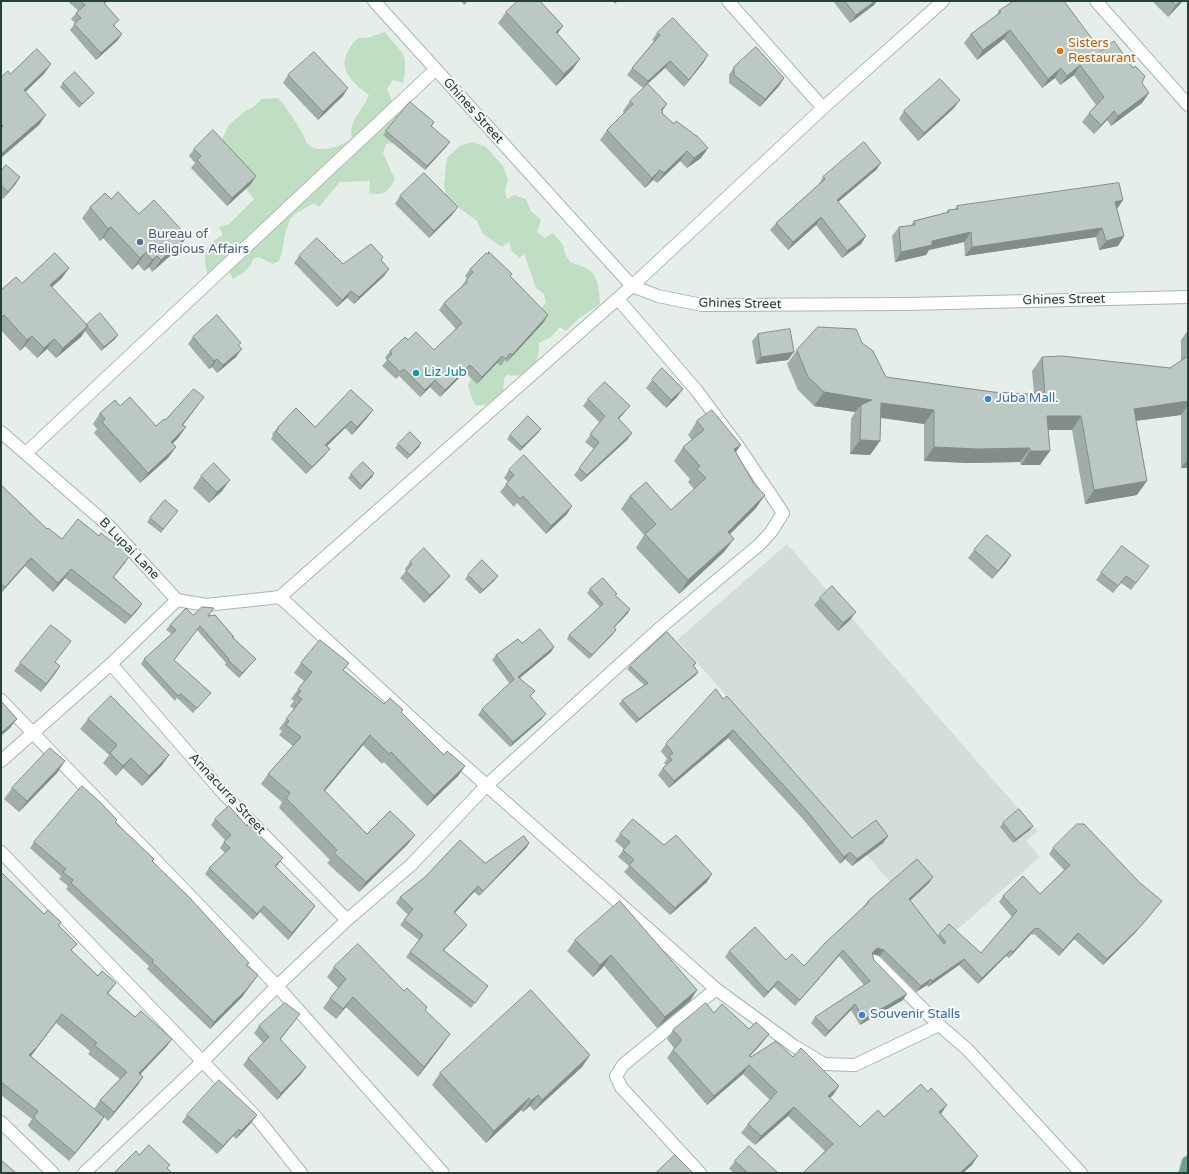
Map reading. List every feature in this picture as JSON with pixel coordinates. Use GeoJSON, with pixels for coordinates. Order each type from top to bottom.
{"type":"FeatureCollection","features":[{"type":"Feature","properties":{"kind":"main road"},"geometry":{"type":"LineString","coordinates":[[1185,1173],[1188,1162]]}},
{"type":"Feature","properties":{"kind":"street","name":"Ghines Street"},"geometry":{"type":"LineString","coordinates":[[374,1],[632,286],[658,296],[702,305],[916,304],[1188,297]]}},
{"type":"Feature","properties":{"kind":"street"},"geometry":{"type":"LineString","coordinates":[[728,1],[823,108]]}},
{"type":"Feature","properties":{"kind":"street"},"geometry":{"type":"LineString","coordinates":[[1,761],[111,664],[176,600],[206,605],[280,597],[632,286],[823,108],[943,1]]}},
{"type":"Feature","properties":{"kind":"street"},"geometry":{"type":"LineString","coordinates":[[1096,1],[1188,105]]}},
{"type":"Feature","properties":{"kind":"street"},"geometry":{"type":"LineString","coordinates":[[26,453],[435,70]]}},
{"type":"Feature","properties":{"kind":"street"},"geometry":{"type":"LineString","coordinates":[[84,1173],[202,1062],[277,986],[348,920],[411,865],[487,785],[660,628],[760,544],[771,532],[783,513],[740,449],[697,390],[618,298]]}},
{"type":"Feature","properties":{"kind":"street","name":"B Lupai Lane"},"geometry":{"type":"LineString","coordinates":[[1,432],[110,527],[176,600]]}},
{"type":"Feature","properties":{"kind":"street"},"geometry":{"type":"LineString","coordinates":[[280,597],[431,736],[716,989],[794,1046],[824,1064],[855,1065],[939,1025]]}},
{"type":"Feature","properties":{"kind":"street","name":"Annacurra Street"},"geometry":{"type":"LineString","coordinates":[[111,664],[223,793],[348,920]]}},
{"type":"Feature","properties":{"kind":"street"},"geometry":{"type":"LineString","coordinates":[[1,700],[277,986],[443,1173]]}},
{"type":"Feature","properties":{"kind":"street"},"geometry":{"type":"LineString","coordinates":[[1,852],[256,1117],[301,1173]]}},
{"type":"Feature","properties":{"kind":"street"},"geometry":{"type":"LineString","coordinates":[[875,961],[939,1025],[967,1049],[1081,1173]]}},
{"type":"Feature","properties":{"kind":"street"},"geometry":{"type":"LineString","coordinates":[[700,1173],[621,1087],[616,1076],[623,1065],[716,989]]}},
{"type":"Feature","properties":{"kind":"street"},"geometry":{"type":"LineString","coordinates":[[1,1122],[54,1173]]}},
{"type":"Feature","properties":{"kind":"shaded area"},"geometry":{"type":"Polygon","coordinates":[[[787,544],[1038,831],[1026,841],[1040,857],[943,942],[677,640],[787,544]]]}},
{"type":"Feature","properties":{"kind":"green space"},"geometry":{"type":"Polygon","coordinates":[[[385,32],[403,54],[405,59],[403,83],[393,80],[387,89],[402,123],[395,143],[386,144],[383,153],[395,180],[390,188],[385,192],[374,194],[369,193],[370,181],[340,182],[319,207],[314,203],[294,215],[290,220],[279,261],[273,264],[259,257],[253,259],[248,269],[233,279],[229,272],[219,271],[207,275],[205,259],[206,251],[210,244],[223,234],[219,227],[229,224],[254,199],[246,189],[239,185],[221,142],[228,126],[245,111],[255,106],[261,99],[278,98],[293,118],[307,143],[312,147],[324,149],[344,143],[352,137],[351,131],[354,121],[369,95],[349,76],[345,62],[346,55],[358,38],[367,38],[385,32]]]}},
{"type":"Feature","properties":{"kind":"green space"},"geometry":{"type":"Polygon","coordinates":[[[472,142],[486,147],[503,166],[508,179],[505,190],[507,199],[514,195],[526,199],[531,211],[541,220],[537,232],[545,238],[553,233],[563,245],[565,254],[571,263],[587,268],[592,272],[597,282],[600,304],[578,319],[566,331],[560,327],[551,337],[539,343],[537,357],[531,368],[527,372],[521,374],[514,376],[507,375],[504,379],[503,394],[485,405],[476,405],[472,399],[468,385],[472,376],[536,316],[546,302],[544,294],[536,288],[524,253],[520,258],[512,251],[509,242],[502,247],[483,234],[477,221],[447,199],[444,185],[447,158],[460,146],[472,142]]]}},
{"type":"Feature","properties":{"kind":"building"},"geometry":{"type":"Polygon","coordinates":[[[80,1],[106,1],[104,3],[119,20],[113,25],[122,34],[101,53],[74,24],[81,18],[76,13],[85,5],[80,1]]]}},
{"type":"Feature","properties":{"kind":"building"},"geometry":{"type":"Polygon","coordinates":[[[518,1],[540,1],[563,26],[556,32],[580,59],[564,74],[506,12],[518,1]]]}},
{"type":"Feature","properties":{"kind":"building"},"geometry":{"type":"Polygon","coordinates":[[[845,1],[875,1],[856,15],[845,1]]]}},
{"type":"Feature","properties":{"kind":"building"},"geometry":{"type":"Polygon","coordinates":[[[1014,1],[1064,1],[1101,51],[1114,41],[1133,68],[1135,66],[1145,76],[1142,83],[1149,93],[1118,116],[1114,111],[1101,125],[1089,113],[1104,97],[1080,65],[1067,76],[1061,68],[1048,79],[1010,30],[983,50],[971,34],[1014,1]]]}},
{"type":"Feature","properties":{"kind":"building"},"geometry":{"type":"Polygon","coordinates":[[[1172,1],[1180,1],[1176,5],[1172,1]]]}},
{"type":"Feature","properties":{"kind":"building"},"geometry":{"type":"Polygon","coordinates":[[[673,18],[708,55],[689,80],[670,61],[648,81],[632,68],[660,35],[657,33],[673,18]]]}},
{"type":"Feature","properties":{"kind":"building"},"geometry":{"type":"Polygon","coordinates":[[[756,47],[784,78],[765,99],[734,75],[734,67],[756,47]]]}},
{"type":"Feature","properties":{"kind":"building"},"geometry":{"type":"Polygon","coordinates":[[[37,49],[51,64],[24,90],[46,115],[1,154],[1,128],[3,126],[1,124],[1,77],[8,71],[10,74],[37,49]]]}},
{"type":"Feature","properties":{"kind":"building"},"geometry":{"type":"Polygon","coordinates":[[[314,52],[348,88],[323,112],[288,75],[314,52]]]}},
{"type":"Feature","properties":{"kind":"building"},"geometry":{"type":"Polygon","coordinates":[[[75,72],[94,93],[82,104],[63,83],[75,72]]]}},
{"type":"Feature","properties":{"kind":"building"},"geometry":{"type":"Polygon","coordinates":[[[940,79],[960,100],[924,133],[904,111],[940,79]]]}},
{"type":"Feature","properties":{"kind":"building"},"geometry":{"type":"Polygon","coordinates":[[[648,84],[667,104],[661,110],[663,112],[662,113],[674,124],[676,121],[698,137],[708,148],[694,158],[687,151],[664,173],[660,170],[652,178],[607,130],[633,104],[630,101],[648,84]]]}},
{"type":"Feature","properties":{"kind":"building"},"geometry":{"type":"Polygon","coordinates":[[[410,102],[434,122],[431,126],[450,142],[427,166],[386,131],[410,102]]]}},
{"type":"Feature","properties":{"kind":"building"},"geometry":{"type":"Polygon","coordinates":[[[213,130],[256,176],[232,198],[197,160],[201,156],[194,149],[213,130]]]}},
{"type":"Feature","properties":{"kind":"building"},"geometry":{"type":"Polygon","coordinates":[[[864,142],[881,163],[837,200],[866,236],[847,251],[821,217],[793,242],[776,223],[825,179],[823,177],[864,142]]]}},
{"type":"Feature","properties":{"kind":"building"},"geometry":{"type":"Polygon","coordinates":[[[6,165],[20,177],[8,192],[1,185],[1,171],[6,165]]]}},
{"type":"Feature","properties":{"kind":"building"},"geometry":{"type":"Polygon","coordinates":[[[424,173],[458,207],[434,231],[400,196],[424,173]]]}},
{"type":"Feature","properties":{"kind":"building"},"geometry":{"type":"Polygon","coordinates":[[[1119,183],[1123,200],[1115,202],[1124,236],[1106,241],[1102,228],[972,247],[971,232],[932,241],[932,245],[901,252],[899,227],[915,225],[914,221],[949,212],[948,210],[958,209],[957,206],[1119,183]]]}},
{"type":"Feature","properties":{"kind":"building"},"geometry":{"type":"Polygon","coordinates":[[[118,192],[139,214],[154,200],[187,236],[161,260],[157,256],[152,260],[146,252],[140,258],[111,227],[108,229],[90,207],[105,193],[111,199],[118,192]]]}},
{"type":"Feature","properties":{"kind":"building"},"geometry":{"type":"Polygon","coordinates":[[[317,238],[343,264],[371,244],[383,257],[381,260],[389,269],[359,297],[351,291],[342,300],[299,256],[317,238]]]}},
{"type":"Feature","properties":{"kind":"building"},"geometry":{"type":"Polygon","coordinates":[[[489,252],[512,274],[510,276],[548,315],[512,355],[510,353],[506,359],[502,356],[482,377],[470,365],[445,390],[435,380],[425,390],[404,369],[400,372],[387,359],[392,354],[390,351],[405,337],[408,340],[416,332],[434,350],[462,323],[444,303],[467,282],[466,280],[473,272],[470,269],[486,253],[488,254],[489,252]]]}},
{"type":"Feature","properties":{"kind":"building"},"geometry":{"type":"Polygon","coordinates":[[[55,253],[69,268],[50,285],[88,326],[63,348],[54,339],[44,348],[32,336],[27,340],[4,315],[1,318],[1,290],[16,277],[22,283],[55,253]]]}},
{"type":"Feature","properties":{"kind":"building"},"geometry":{"type":"Polygon","coordinates":[[[100,313],[118,335],[104,347],[86,325],[100,313]]]}},
{"type":"Feature","properties":{"kind":"building"},"geometry":{"type":"Polygon","coordinates":[[[217,315],[241,343],[238,345],[242,349],[223,365],[217,359],[214,361],[193,337],[217,315]]]}},
{"type":"Feature","properties":{"kind":"building"},"geometry":{"type":"Polygon","coordinates":[[[818,327],[856,329],[862,343],[873,351],[886,377],[993,392],[1045,395],[1042,357],[1062,356],[1170,368],[1188,356],[1188,401],[1134,409],[1147,481],[1094,490],[1081,416],[1047,416],[1050,451],[1030,451],[1030,448],[978,449],[934,447],[934,410],[881,403],[880,441],[860,440],[861,405],[872,400],[824,392],[808,377],[797,350],[818,327]]]}},
{"type":"Feature","properties":{"kind":"building"},"geometry":{"type":"Polygon","coordinates":[[[790,329],[794,352],[761,357],[758,334],[790,329]]]}},
{"type":"Feature","properties":{"kind":"building"},"geometry":{"type":"Polygon","coordinates":[[[662,368],[683,389],[671,400],[652,380],[662,368]]]}},
{"type":"Feature","properties":{"kind":"building"},"geometry":{"type":"Polygon","coordinates":[[[605,382],[630,406],[618,418],[632,433],[587,475],[579,468],[599,442],[590,434],[605,416],[588,399],[605,382]]]}},
{"type":"Feature","properties":{"kind":"building"},"geometry":{"type":"Polygon","coordinates":[[[194,389],[204,397],[182,425],[186,427],[171,442],[176,447],[148,473],[102,422],[105,419],[100,413],[115,400],[120,406],[130,397],[156,426],[164,419],[165,420],[194,389]]]}},
{"type":"Feature","properties":{"kind":"building"},"geometry":{"type":"Polygon","coordinates":[[[351,390],[373,410],[357,427],[351,421],[325,445],[330,449],[312,467],[276,431],[279,428],[278,427],[296,408],[315,427],[351,390]]]}},
{"type":"Feature","properties":{"kind":"building"},"geometry":{"type":"Polygon","coordinates":[[[712,410],[741,445],[734,449],[754,484],[765,495],[728,532],[734,539],[688,580],[645,534],[656,524],[630,496],[646,482],[671,510],[706,478],[697,469],[700,466],[683,447],[704,430],[697,421],[712,410]]]}},
{"type":"Feature","properties":{"kind":"building"},"geometry":{"type":"Polygon","coordinates":[[[528,416],[541,429],[522,447],[510,435],[528,416]]]}},
{"type":"Feature","properties":{"kind":"building"},"geometry":{"type":"Polygon","coordinates":[[[410,432],[421,443],[410,455],[398,444],[410,432]]]}},
{"type":"Feature","properties":{"kind":"building"},"geometry":{"type":"Polygon","coordinates":[[[524,455],[572,506],[551,526],[523,496],[520,499],[506,484],[514,475],[509,470],[524,455]]]}},
{"type":"Feature","properties":{"kind":"building"},"geometry":{"type":"Polygon","coordinates":[[[363,462],[374,473],[362,486],[351,474],[363,462]]]}},
{"type":"Feature","properties":{"kind":"building"},"geometry":{"type":"Polygon","coordinates":[[[214,463],[230,480],[217,492],[201,476],[214,463]]]}},
{"type":"Feature","properties":{"kind":"building"},"geometry":{"type":"Polygon","coordinates":[[[1,485],[47,529],[48,528],[62,539],[78,519],[99,536],[101,533],[116,545],[118,542],[132,553],[113,577],[142,604],[131,616],[71,569],[58,583],[31,558],[5,587],[1,584],[1,485]]]}},
{"type":"Feature","properties":{"kind":"building"},"geometry":{"type":"Polygon","coordinates":[[[165,500],[178,511],[163,529],[150,518],[165,500]]]}},
{"type":"Feature","properties":{"kind":"building"},"geometry":{"type":"Polygon","coordinates":[[[987,535],[1011,555],[998,571],[974,550],[987,535]]]}},
{"type":"Feature","properties":{"kind":"building"},"geometry":{"type":"Polygon","coordinates":[[[1122,546],[1149,566],[1136,583],[1126,576],[1118,586],[1101,573],[1122,546]]]}},
{"type":"Feature","properties":{"kind":"building"},"geometry":{"type":"Polygon","coordinates":[[[424,548],[450,576],[430,595],[406,571],[412,564],[410,562],[424,548]]]}},
{"type":"Feature","properties":{"kind":"building"},"geometry":{"type":"Polygon","coordinates":[[[482,560],[498,576],[483,590],[468,575],[482,560]]]}},
{"type":"Feature","properties":{"kind":"building"},"geometry":{"type":"Polygon","coordinates":[[[603,578],[617,594],[615,595],[630,609],[614,627],[616,630],[592,655],[569,635],[603,604],[590,589],[603,578]]]}},
{"type":"Feature","properties":{"kind":"building"},"geometry":{"type":"Polygon","coordinates":[[[832,586],[856,612],[843,623],[820,598],[832,586]]]}},
{"type":"Feature","properties":{"kind":"building"},"geometry":{"type":"Polygon","coordinates":[[[202,607],[214,608],[208,616],[215,615],[234,637],[232,637],[256,659],[242,673],[228,660],[229,659],[200,626],[174,660],[211,693],[197,708],[181,694],[178,696],[144,659],[176,630],[170,625],[186,608],[193,615],[202,607]]]}},
{"type":"Feature","properties":{"kind":"building"},"geometry":{"type":"Polygon","coordinates":[[[51,625],[71,641],[55,662],[60,666],[46,684],[20,663],[51,625]]]}},
{"type":"Feature","properties":{"kind":"building"},"geometry":{"type":"Polygon","coordinates":[[[540,629],[554,647],[518,677],[535,691],[530,696],[546,714],[513,742],[482,709],[514,679],[496,655],[518,639],[522,643],[540,629]]]}},
{"type":"Feature","properties":{"kind":"building"},"geometry":{"type":"Polygon","coordinates":[[[667,632],[696,663],[693,665],[698,672],[639,719],[622,700],[648,683],[630,666],[667,632]]]}},
{"type":"Feature","properties":{"kind":"building"},"geometry":{"type":"Polygon","coordinates":[[[320,640],[349,663],[343,670],[384,704],[390,698],[403,710],[401,712],[444,755],[447,751],[465,766],[434,796],[391,752],[389,754],[370,735],[324,790],[367,834],[390,811],[415,835],[366,882],[334,853],[337,850],[286,798],[290,793],[268,774],[301,737],[286,725],[289,721],[286,719],[302,699],[297,696],[301,691],[298,689],[312,672],[301,663],[320,640]]]}},
{"type":"Feature","properties":{"kind":"building"},"geometry":{"type":"Polygon","coordinates":[[[716,689],[723,699],[727,696],[852,838],[876,820],[888,836],[857,859],[850,852],[844,857],[807,811],[733,730],[674,781],[663,768],[672,760],[669,756],[673,753],[666,744],[716,689]]]}},
{"type":"Feature","properties":{"kind":"building"},"geometry":{"type":"Polygon","coordinates":[[[111,696],[169,755],[149,776],[131,758],[123,766],[110,753],[117,745],[88,719],[111,696]]]}},
{"type":"Feature","properties":{"kind":"building"},"geometry":{"type":"Polygon","coordinates":[[[1,701],[17,719],[1,733],[1,701]]]}},
{"type":"Feature","properties":{"kind":"building"},"geometry":{"type":"Polygon","coordinates":[[[50,748],[65,761],[27,801],[12,788],[50,748]]]}},
{"type":"Feature","properties":{"kind":"building"},"geometry":{"type":"Polygon","coordinates":[[[82,786],[117,820],[115,822],[154,859],[152,861],[190,898],[249,963],[246,965],[258,975],[246,990],[214,1022],[152,962],[153,960],[71,883],[73,880],[63,872],[66,869],[34,842],[82,786]]]}},
{"type":"Feature","properties":{"kind":"building"},"geometry":{"type":"Polygon","coordinates":[[[229,806],[247,826],[248,824],[283,858],[275,866],[315,906],[292,933],[264,906],[257,914],[209,868],[230,848],[224,842],[231,835],[215,819],[229,806]]]}},
{"type":"Feature","properties":{"kind":"building"},"geometry":{"type":"Polygon","coordinates":[[[1019,809],[1033,826],[1016,839],[1003,823],[1019,809]]]}},
{"type":"Feature","properties":{"kind":"building"},"geometry":{"type":"Polygon","coordinates":[[[633,819],[664,845],[676,835],[712,874],[675,908],[629,865],[634,860],[623,850],[630,842],[620,834],[633,819]]]}},
{"type":"Feature","properties":{"kind":"building"},"geometry":{"type":"Polygon","coordinates":[[[1077,824],[1084,824],[1139,882],[1162,901],[1140,927],[1107,959],[1078,933],[1063,950],[1038,928],[1035,928],[1013,952],[1011,950],[982,978],[964,959],[932,981],[931,979],[921,986],[884,950],[877,948],[872,953],[874,960],[907,994],[864,1019],[855,1004],[829,1031],[815,1017],[870,981],[843,950],[800,1000],[778,981],[768,992],[729,951],[755,927],[786,960],[792,954],[804,966],[825,943],[869,902],[868,901],[917,859],[933,877],[909,899],[944,944],[946,942],[939,934],[949,924],[981,953],[1017,911],[1003,896],[1023,876],[1040,894],[1070,865],[1053,848],[1077,824]]]}},
{"type":"Feature","properties":{"kind":"building"},"geometry":{"type":"Polygon","coordinates":[[[524,836],[529,843],[483,891],[478,886],[454,912],[467,925],[443,950],[488,986],[475,1003],[410,952],[423,935],[404,920],[413,909],[400,897],[425,877],[460,840],[485,863],[524,836]]]}},
{"type":"Feature","properties":{"kind":"building"},"geometry":{"type":"Polygon","coordinates":[[[1,872],[44,914],[48,910],[61,922],[58,925],[77,944],[71,950],[98,976],[102,971],[116,983],[107,993],[135,1017],[141,1011],[172,1039],[139,1073],[143,1077],[114,1112],[100,1100],[127,1072],[94,1045],[97,1043],[62,1014],[37,1047],[29,1055],[104,1117],[75,1153],[36,1120],[34,1116],[38,1111],[1,1082],[1,872]]]}},
{"type":"Feature","properties":{"kind":"building"},"geometry":{"type":"Polygon","coordinates":[[[620,901],[697,990],[665,1017],[611,955],[600,965],[575,940],[620,901]]]}},
{"type":"Feature","properties":{"kind":"building"},"geometry":{"type":"Polygon","coordinates":[[[358,944],[404,991],[407,988],[427,1007],[425,1010],[450,1034],[424,1067],[353,997],[343,1009],[330,998],[346,979],[334,967],[358,944]]]}},
{"type":"Feature","properties":{"kind":"building"},"geometry":{"type":"Polygon","coordinates":[[[531,990],[590,1055],[542,1100],[538,1095],[531,1101],[529,1098],[494,1131],[440,1073],[531,990]]]}},
{"type":"Feature","properties":{"kind":"building"},"geometry":{"type":"Polygon","coordinates":[[[285,1003],[300,1014],[280,1039],[306,1067],[281,1093],[248,1058],[269,1037],[259,1026],[285,1003]]]}},
{"type":"Feature","properties":{"kind":"building"},"geometry":{"type":"Polygon","coordinates":[[[706,1003],[714,1013],[722,1004],[749,1029],[756,1022],[769,1034],[749,1056],[751,1057],[776,1041],[793,1057],[801,1048],[839,1086],[828,1096],[860,1127],[878,1110],[884,1117],[921,1084],[928,1092],[931,1088],[947,1105],[939,1112],[978,1156],[960,1173],[803,1173],[833,1144],[794,1107],[761,1136],[748,1124],[777,1092],[749,1065],[714,1096],[673,1050],[682,1040],[673,1030],[706,1003]]]}},
{"type":"Feature","properties":{"kind":"building"},"geometry":{"type":"Polygon","coordinates":[[[219,1080],[257,1115],[241,1131],[239,1129],[223,1146],[187,1115],[219,1080]]]}},
{"type":"Feature","properties":{"kind":"building"},"geometry":{"type":"Polygon","coordinates":[[[149,1145],[170,1165],[167,1168],[172,1173],[115,1172],[136,1151],[139,1155],[149,1145]]]}},
{"type":"Feature","properties":{"kind":"building"},"geometry":{"type":"Polygon","coordinates":[[[749,1146],[778,1173],[748,1173],[735,1161],[749,1146]]]}},
{"type":"Feature","properties":{"kind":"building"},"geometry":{"type":"Polygon","coordinates":[[[675,1155],[693,1173],[656,1173],[675,1155]]]}},
{"type":"Feature","properties":{"kind":"building"},"geometry":{"type":"Polygon","coordinates":[[[1,1160],[16,1173],[1,1173],[1,1160]]]}},
{"type":"Feature","properties":{"kind":"place","name":"Sisters Restaurant"},"geometry":{"type":"Point","coordinates":[1060,51]}},
{"type":"Feature","properties":{"kind":"place","name":"Bureau of Religious Affairs"},"geometry":{"type":"Point","coordinates":[140,242]}},
{"type":"Feature","properties":{"kind":"place","name":"Liz Jub"},"geometry":{"type":"Point","coordinates":[416,373]}},
{"type":"Feature","properties":{"kind":"place","name":"Juba Mall."},"geometry":{"type":"Point","coordinates":[988,399]}},
{"type":"Feature","properties":{"kind":"place","name":"Souvenir Stalls"},"geometry":{"type":"Point","coordinates":[862,1015]}}]}
